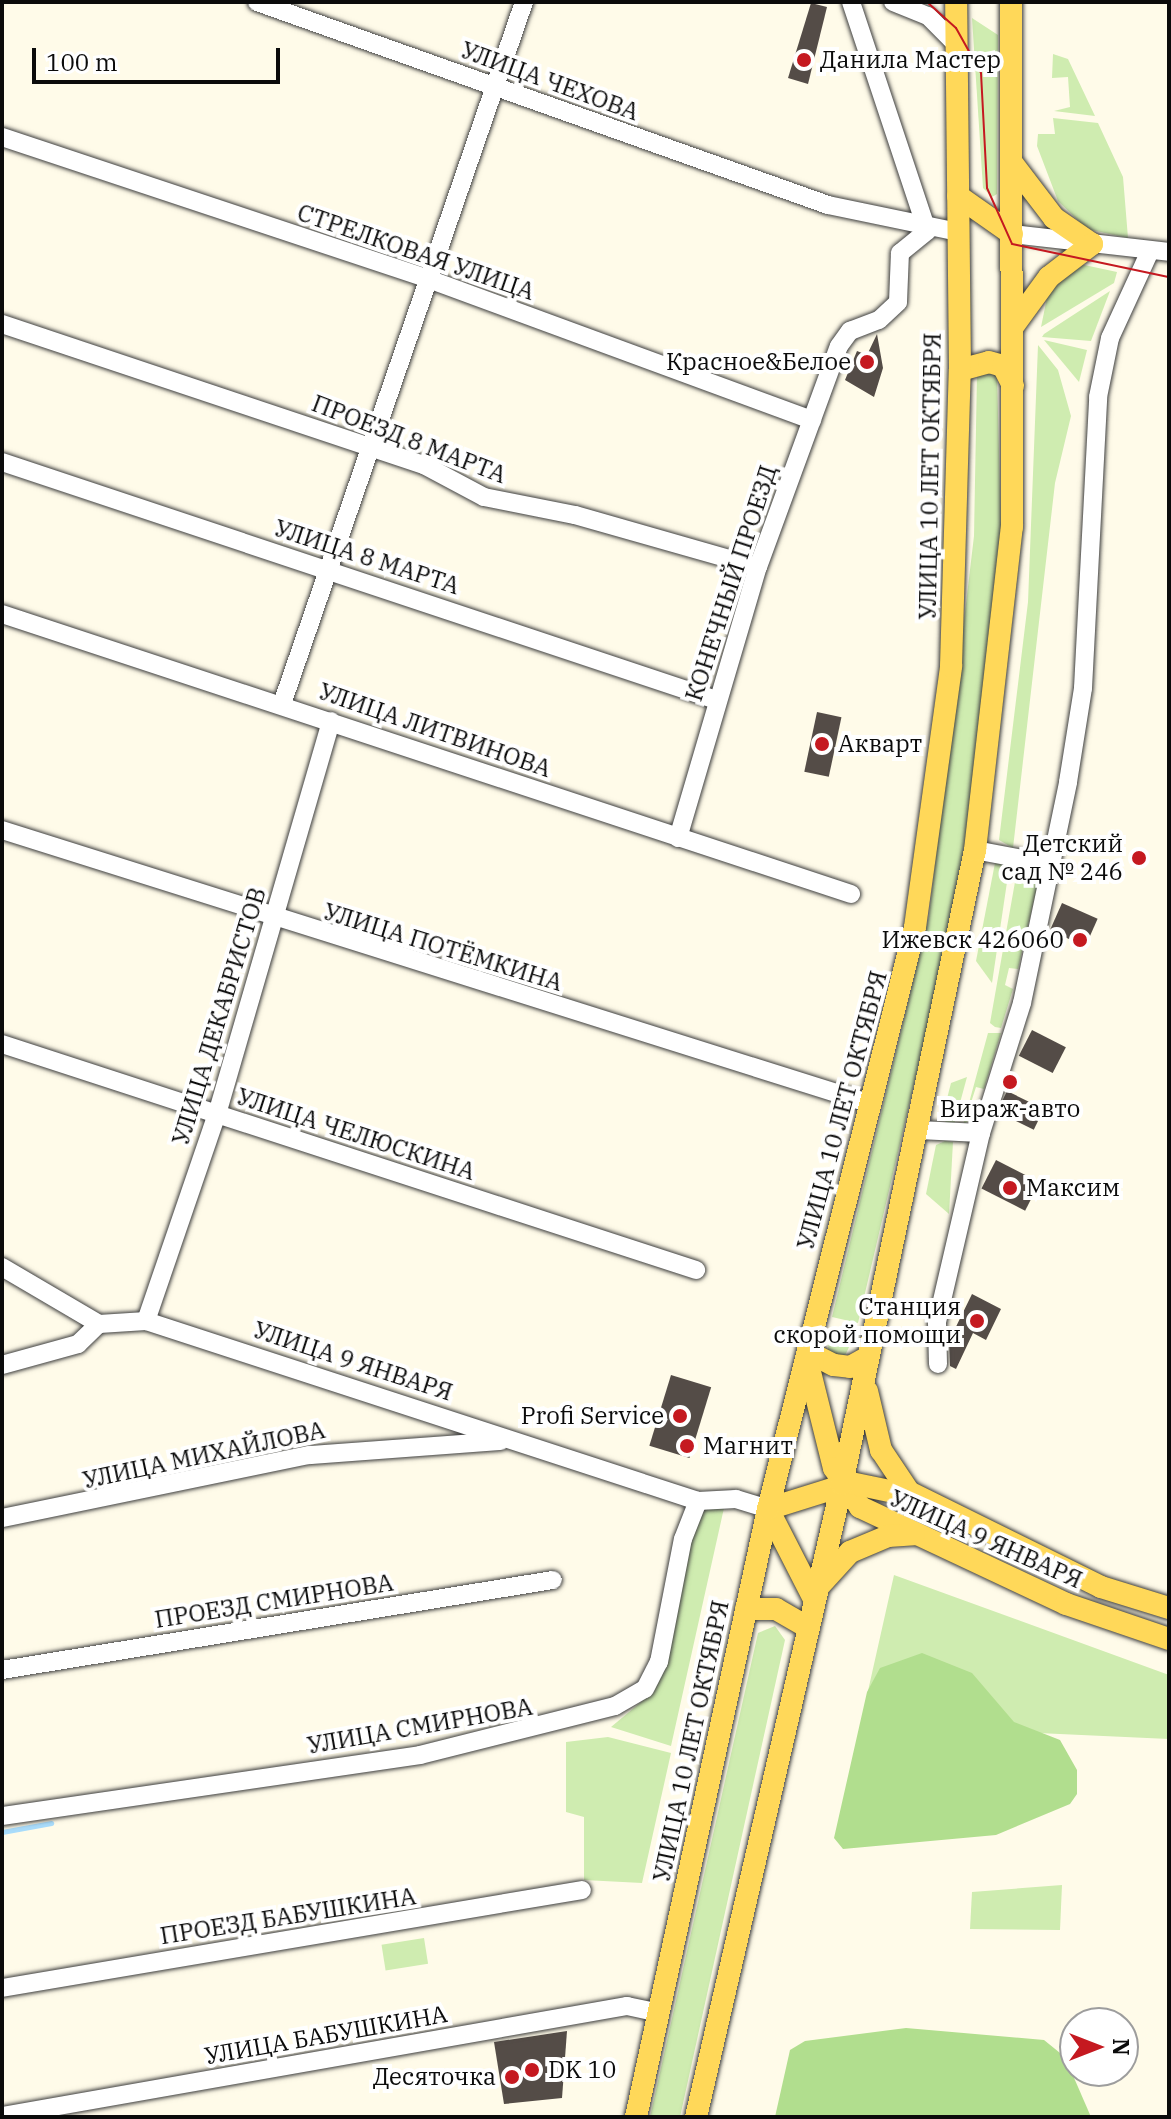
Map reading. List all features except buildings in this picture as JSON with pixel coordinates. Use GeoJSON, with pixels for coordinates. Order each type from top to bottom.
{"type":"FeatureCollection","features":[{"type":"Feature","properties":{"kind":"main road","name":"УЛИЦА 10 ЛЕТ ОКТЯБРЯ"},"geometry":{"type":"LineString","coordinates":[[636,2117],[768,1509],[915,927],[951,666],[960,370],[956,2]]}},
{"type":"Feature","properties":{"kind":"main road"},"geometry":{"type":"LineString","coordinates":[[696,2117],[806,1626],[842,1484],[975,850],[1012,527],[1011,2]]}},
{"type":"Feature","properties":{"kind":"main road"},"geometry":{"type":"LineString","coordinates":[[1012,163],[1054,218],[1092,244],[1049,277],[1014,325]]}},
{"type":"Feature","properties":{"kind":"main road"},"geometry":{"type":"LineString","coordinates":[[958,196],[1012,234]]}},
{"type":"Feature","properties":{"kind":"main road"},"geometry":{"type":"LineString","coordinates":[[960,370],[989,362],[1003,366],[1013,386]]}},
{"type":"Feature","properties":{"kind":"main road"},"geometry":{"type":"LineString","coordinates":[[808,1342],[816,1356],[834,1365],[850,1367],[866,1358]]}},
{"type":"Feature","properties":{"kind":"main road","name":"УЛИЦА 9 ЯНВАРЯ"},"geometry":{"type":"LineString","coordinates":[[808,1342],[817,1412],[842,1484],[869,1514],[924,1534],[1066,1604],[1169,1639]]}},
{"type":"Feature","properties":{"kind":"main road","name":"УЛИЦА 9 ЯНВАРЯ"},"geometry":{"type":"LineString","coordinates":[[866,1358],[870,1416],[881,1450],[901,1485],[918,1498],[1101,1587],[1169,1608]]}},
{"type":"Feature","properties":{"kind":"main road"},"geometry":{"type":"LineString","coordinates":[[813,1597],[768,1509],[842,1484],[860,1482],[918,1498]]}},
{"type":"Feature","properties":{"kind":"main road"},"geometry":{"type":"LineString","coordinates":[[813,1597],[850,1552],[888,1536],[924,1534]]}},
{"type":"Feature","properties":{"kind":"main road"},"geometry":{"type":"LineString","coordinates":[[746,1609],[776,1609],[806,1626]]}},
{"type":"Feature","properties":{"kind":"street","name":"УЛИЦА ЧЕХОВА"},"geometry":{"type":"LineString","coordinates":[[257,2],[828,205],[927,231],[958,232]]}},
{"type":"Feature","properties":{"kind":"street"},"geometry":{"type":"LineString","coordinates":[[282,704],[369,446],[431,280],[524,2]]}},
{"type":"Feature","properties":{"kind":"street"},"geometry":{"type":"LineString","coordinates":[[851,2],[927,231]]}},
{"type":"Feature","properties":{"kind":"street"},"geometry":{"type":"LineString","coordinates":[[893,2],[928,16],[956,44]]}},
{"type":"Feature","properties":{"kind":"street","name":"СТРЕЛКОВАЯ УЛИЦА"},"geometry":{"type":"LineString","coordinates":[[2,137],[431,280],[812,420]]}},
{"type":"Feature","properties":{"kind":"street","name":"КОНЕЧНЫЙ ПРОЕЗД"},"geometry":{"type":"LineString","coordinates":[[678,838],[716,700],[758,567],[839,346],[850,331],[879,320],[898,302],[900,253],[927,231]]}},
{"type":"Feature","properties":{"kind":"street"},"geometry":{"type":"LineString","coordinates":[[938,1364],[937,1322],[981,1133],[1022,1003],[1083,688],[1098,397],[1110,338],[1160,252],[1012,234]]}},
{"type":"Feature","properties":{"kind":"street","name":"ПРОЕЗД 8 МАРТА"},"geometry":{"type":"LineString","coordinates":[[2,324],[369,446],[484,497],[575,515],[758,567]]}},
{"type":"Feature","properties":{"kind":"street","name":"УЛИЦА 8 МАРТА"},"geometry":{"type":"LineString","coordinates":[[2,462],[716,700]]}},
{"type":"Feature","properties":{"kind":"street","name":"УЛИЦА ЛИТВИНОВА"},"geometry":{"type":"LineString","coordinates":[[2,614],[851,894]]}},
{"type":"Feature","properties":{"kind":"street","name":"УЛИЦА ДЕКАБРИСТОВ"},"geometry":{"type":"LineString","coordinates":[[146,1321],[217,1114],[331,721]]}},
{"type":"Feature","properties":{"kind":"street","name":"УЛИЦА ПОТЁМКИНА"},"geometry":{"type":"LineString","coordinates":[[2,830],[272,919],[871,1104]]}},
{"type":"Feature","properties":{"kind":"street"},"geometry":{"type":"LineString","coordinates":[[975,850],[1049,864]]}},
{"type":"Feature","properties":{"kind":"street","name":"УЛИЦА ЧЕЛЮСКИНА"},"geometry":{"type":"LineString","coordinates":[[2,1044],[696,1270]]}},
{"type":"Feature","properties":{"kind":"street"},"geometry":{"type":"LineString","coordinates":[[918,1130],[981,1133]]}},
{"type":"Feature","properties":{"kind":"street"},"geometry":{"type":"LineString","coordinates":[[2,1267],[99,1324],[78,1344],[2,1365]]}},
{"type":"Feature","properties":{"kind":"street","name":"УЛИЦА 9 ЯНВАРЯ"},"geometry":{"type":"LineString","coordinates":[[99,1324],[146,1321],[698,1501],[736,1499],[768,1509]]}},
{"type":"Feature","properties":{"kind":"street","name":"УЛИЦА МИХАЙЛОВА"},"geometry":{"type":"LineString","coordinates":[[2,1518],[310,1455],[512,1441]]}},
{"type":"Feature","properties":{"kind":"street","name":"УЛИЦА СМИРНОВА"},"geometry":{"type":"LineString","coordinates":[[2,1816],[420,1755],[615,1706],[645,1689],[659,1662],[683,1539],[698,1501]]}},
{"type":"Feature","properties":{"kind":"street","name":"ПРОЕЗД СМИРНОВА"},"geometry":{"type":"LineString","coordinates":[[2,1670],[553,1580]]}},
{"type":"Feature","properties":{"kind":"street","name":"ПРОЕЗД БАБУШКИНА"},"geometry":{"type":"LineString","coordinates":[[2,1988],[582,1890]]}},
{"type":"Feature","properties":{"kind":"street","name":"УЛИЦА БАБУШКИНА"},"geometry":{"type":"LineString","coordinates":[[2,2116],[627,2006],[659,2013]]}},
{"type":"Feature","properties":{"kind":"green space"},"geometry":{"type":"Polygon","coordinates":[[[972,18],[998,35],[997,194],[992,197],[983,188],[972,18]]]}},
{"type":"Feature","properties":{"kind":"green space"},"geometry":{"type":"Polygon","coordinates":[[[1053,54],[1068,59],[1095,116],[1054,111],[1070,107],[1068,77],[1052,78],[1053,54]]]}},
{"type":"Feature","properties":{"kind":"green space"},"geometry":{"type":"Polygon","coordinates":[[[1053,118],[1098,123],[1123,177],[1128,238],[1087,229],[1058,201],[1037,146],[1038,134],[1055,134],[1053,118]]]}},
{"type":"Feature","properties":{"kind":"green space"},"geometry":{"type":"Polygon","coordinates":[[[1075,263],[1117,272],[1114,283],[1041,327],[1048,293],[1075,263]]]}},
{"type":"Feature","properties":{"kind":"green space"},"geometry":{"type":"Polygon","coordinates":[[[1110,291],[1091,341],[1042,337],[1044,334],[1110,291]]]}},
{"type":"Feature","properties":{"kind":"green space"},"geometry":{"type":"Polygon","coordinates":[[[1044,340],[1087,350],[1079,382],[1044,340]]]}},
{"type":"Feature","properties":{"kind":"green space"},"geometry":{"type":"Polygon","coordinates":[[[1038,345],[1058,370],[1071,416],[1055,483],[1013,848],[999,840],[1028,602],[1038,345]]]}},
{"type":"Feature","properties":{"kind":"green space"},"geometry":{"type":"Polygon","coordinates":[[[988,370],[997,375],[1001,529],[986,713],[951,926],[858,1323],[832,1317],[929,916],[974,536],[977,374],[988,370]]]}},
{"type":"Feature","properties":{"kind":"green space"},"geometry":{"type":"Polygon","coordinates":[[[1010,862],[992,983],[976,961],[995,863],[1010,862]]]}},
{"type":"Feature","properties":{"kind":"green space"},"geometry":{"type":"Polygon","coordinates":[[[1018,865],[1041,870],[1018,969],[1009,968],[1005,985],[1013,989],[1001,1028],[990,1023],[1018,865]]]}},
{"type":"Feature","properties":{"kind":"green space"},"geometry":{"type":"Polygon","coordinates":[[[988,1033],[1001,1033],[984,1089],[976,1087],[968,1112],[975,1115],[963,1125],[988,1033]]]}},
{"type":"Feature","properties":{"kind":"green space"},"geometry":{"type":"Polygon","coordinates":[[[967,1077],[954,1125],[948,1124],[942,1118],[951,1083],[967,1077]]]}},
{"type":"Feature","properties":{"kind":"green space"},"geometry":{"type":"Polygon","coordinates":[[[953,1142],[949,1214],[926,1194],[936,1145],[953,1142]]]}},
{"type":"Feature","properties":{"kind":"green space"},"geometry":{"type":"Polygon","coordinates":[[[830,1327],[855,1334],[843,1360],[828,1350],[830,1327]]]}},
{"type":"Feature","properties":{"kind":"green space"},"geometry":{"type":"Polygon","coordinates":[[[724,1508],[671,1746],[611,1727],[647,1697],[692,1525],[705,1509],[724,1508]]]}},
{"type":"Feature","properties":{"kind":"green space"},"geometry":{"type":"Polygon","coordinates":[[[894,1575],[1169,1675],[1169,1739],[995,1731],[848,1780],[894,1575]]]}},
{"type":"Feature","properties":{"kind":"green space"},"geometry":{"type":"Polygon","coordinates":[[[775,1626],[785,1640],[680,2117],[650,2117],[758,1633],[775,1626]]]}},
{"type":"Feature","properties":{"kind":"green space"},"geometry":{"type":"Polygon","coordinates":[[[922,1653],[972,1673],[1014,1722],[1060,1740],[1077,1770],[1077,1794],[1070,1804],[996,1835],[843,1849],[834,1838],[867,1692],[880,1668],[922,1653]]]}},
{"type":"Feature","properties":{"kind":"green space"},"geometry":{"type":"Polygon","coordinates":[[[608,1737],[671,1753],[642,1883],[584,1880],[584,1817],[566,1812],[566,1742],[608,1737]]]}},
{"type":"Feature","properties":{"kind":"green space"},"geometry":{"type":"Polygon","coordinates":[[[1062,1885],[1060,1930],[970,1929],[972,1892],[1062,1885]]]}},
{"type":"Feature","properties":{"kind":"green space"},"geometry":{"type":"Polygon","coordinates":[[[424,1938],[428,1964],[386,1970],[382,1945],[424,1938]]]}},
{"type":"Feature","properties":{"kind":"green space"},"geometry":{"type":"Polygon","coordinates":[[[906,2028],[1044,2040],[1059,2052],[1059,2087],[1078,2087],[1091,2117],[775,2117],[790,2050],[805,2041],[906,2028]]]}},
{"type":"Feature","properties":{"kind":"waterway"},"geometry":{"type":"LineString","coordinates":[[2,1832],[51,1823]]}},
{"type":"Feature","properties":{"kind":"tram line"},"geometry":{"type":"LineString","coordinates":[[927,2],[956,28],[981,73],[987,188],[1012,244],[1169,277]]}},
{"type":"Feature","properties":{"kind":"place","name":"Данила Мастер"},"geometry":{"type":"Point","coordinates":[804,60]}},
{"type":"Feature","properties":{"kind":"place","name":"Красное&Белое"},"geometry":{"type":"Point","coordinates":[867,362]}},
{"type":"Feature","properties":{"kind":"place","name":"Акварт"},"geometry":{"type":"Point","coordinates":[822,744]}},
{"type":"Feature","properties":{"kind":"place","name":"Детский сад № 246"},"geometry":{"type":"Point","coordinates":[1139,858]}},
{"type":"Feature","properties":{"kind":"place","name":"Ижевск 426060"},"geometry":{"type":"Point","coordinates":[1080,940]}},
{"type":"Feature","properties":{"kind":"place","name":"Вираж-авто"},"geometry":{"type":"Point","coordinates":[1010,1082]}},
{"type":"Feature","properties":{"kind":"place","name":"Максим"},"geometry":{"type":"Point","coordinates":[1010,1188]}},
{"type":"Feature","properties":{"kind":"place","name":"Станция скорой помощи"},"geometry":{"type":"Point","coordinates":[977,1321]}},
{"type":"Feature","properties":{"kind":"place","name":"Profi Service"},"geometry":{"type":"Point","coordinates":[680,1416]}},
{"type":"Feature","properties":{"kind":"place","name":"Магнит"},"geometry":{"type":"Point","coordinates":[687,1446]}},
{"type":"Feature","properties":{"kind":"place","name":"DK 10"},"geometry":{"type":"Point","coordinates":[532,2070]}},
{"type":"Feature","properties":{"kind":"place","name":"Десяточка"},"geometry":{"type":"Point","coordinates":[512,2077]}}]}
